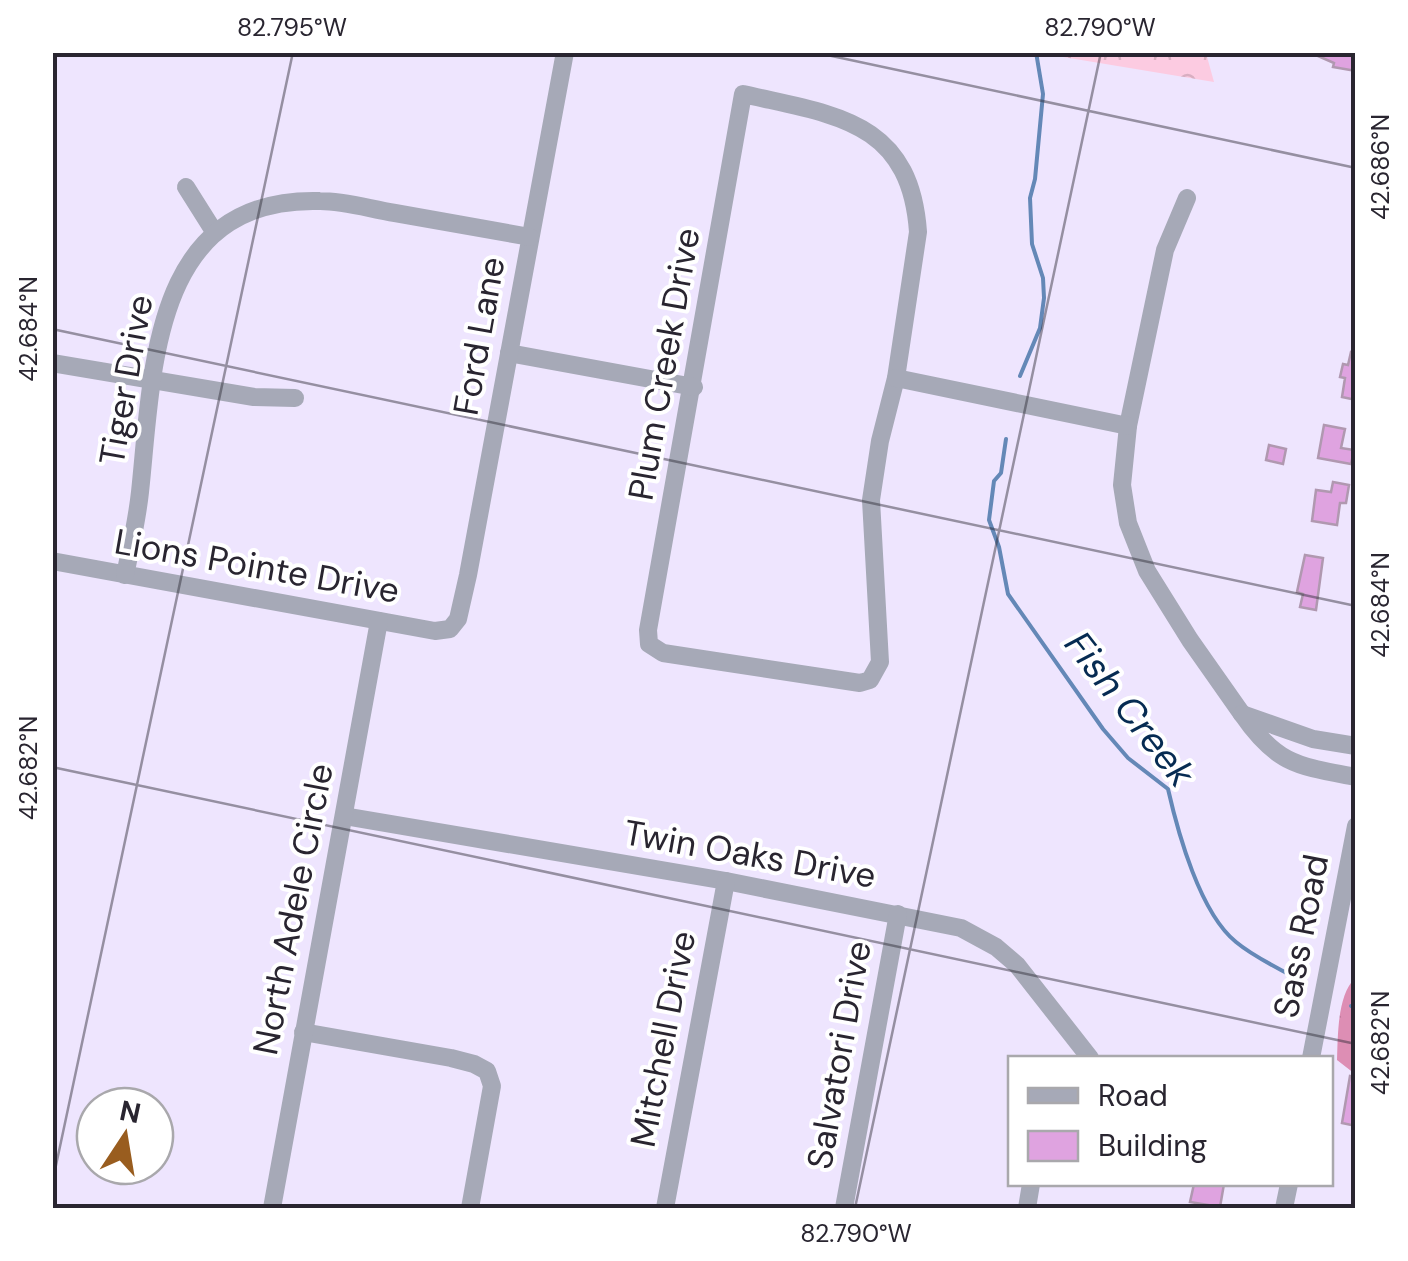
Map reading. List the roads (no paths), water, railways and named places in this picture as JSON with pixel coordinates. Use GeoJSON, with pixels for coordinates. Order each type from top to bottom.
{"type":"FeatureCollection","features":[{"type":"Feature","properties":{"kind":"street","name":"Ford Lane"},"geometry":{"type":"LineString","coordinates":[[450,629],[458,618],[468,575],[565,52]]}},
{"type":"Feature","properties":{"kind":"street","name":"Plum Creek Drive"},"geometry":{"type":"LineString","coordinates":[[743,94],[853,122],[874,135],[894,158],[909,185],[918,232],[896,378],[880,441],[871,500],[880,631],[876,674],[867,681],[844,683],[664,653],[648,644],[743,94]]}},
{"type":"Feature","properties":{"kind":"street"},"geometry":{"type":"LineString","coordinates":[[186,187],[216,233]]}},
{"type":"Feature","properties":{"kind":"street"},"geometry":{"type":"LineString","coordinates":[[1187,198],[1165,250],[1128,426],[1122,485],[1136,548],[1190,640],[1272,752],[1303,767],[1356,777]]}},
{"type":"Feature","properties":{"kind":"street","name":"Tiger Drive"},"geometry":{"type":"LineString","coordinates":[[125,575],[138,510],[152,382],[172,292],[191,258],[216,233],[257,210],[315,200],[530,237]]}},
{"type":"Feature","properties":{"kind":"street"},"geometry":{"type":"LineString","coordinates":[[509,353],[694,387]]}},
{"type":"Feature","properties":{"kind":"street"},"geometry":{"type":"LineString","coordinates":[[52,363],[254,397],[295,398]]}},
{"type":"Feature","properties":{"kind":"street"},"geometry":{"type":"LineString","coordinates":[[896,378],[1128,426]]}},
{"type":"Feature","properties":{"kind":"street","name":"Lions Pointe Drive"},"geometry":{"type":"LineString","coordinates":[[52,561],[435,631],[450,629]]}},
{"type":"Feature","properties":{"kind":"street","name":"North Adele Circle"},"geometry":{"type":"LineString","coordinates":[[272,1208],[379,621]]}},
{"type":"Feature","properties":{"kind":"street"},"geometry":{"type":"LineString","coordinates":[[1242,714],[1313,739],[1356,746]]}},
{"type":"Feature","properties":{"kind":"street","name":"Twin Oaks Drive"},"geometry":{"type":"LineString","coordinates":[[344,816],[726,881],[961,928],[996,948],[1034,984],[1088,1056]]}},
{"type":"Feature","properties":{"kind":"street","name":"Sass Road"},"geometry":{"type":"LineString","coordinates":[[1311,1056],[1356,826]]}},
{"type":"Feature","properties":{"kind":"street","name":"Mitchell Drive"},"geometry":{"type":"LineString","coordinates":[[665,1208],[726,881]]}},
{"type":"Feature","properties":{"kind":"street","name":"Salvatori Drive"},"geometry":{"type":"LineString","coordinates":[[844,1208],[898,914]]}},
{"type":"Feature","properties":{"kind":"street"},"geometry":{"type":"LineString","coordinates":[[302,1032],[451,1058],[487,1071],[492,1086],[470,1208]]}},
{"type":"Feature","properties":{"kind":"waterway","name":"Fish Creek"},"geometry":{"type":"LineString","coordinates":[[1020,376],[1040,328],[1044,298],[1043,278],[1032,244],[1030,198],[1043,94],[1036,52]]}},
{"type":"Feature","properties":{"kind":"waterway","name":"Fish Creek"},"geometry":{"type":"LineString","coordinates":[[1006,439],[1001,473],[994,481],[989,520],[1008,594],[1103,729],[1128,758],[1168,789],[1192,871],[1223,929],[1250,952],[1296,978]]}},
{"type":"Feature","properties":{"kind":"waterway","name":"Fish Creek"},"geometry":{"type":"LineString","coordinates":[[1351,1006],[1356,1007]]}}]}
